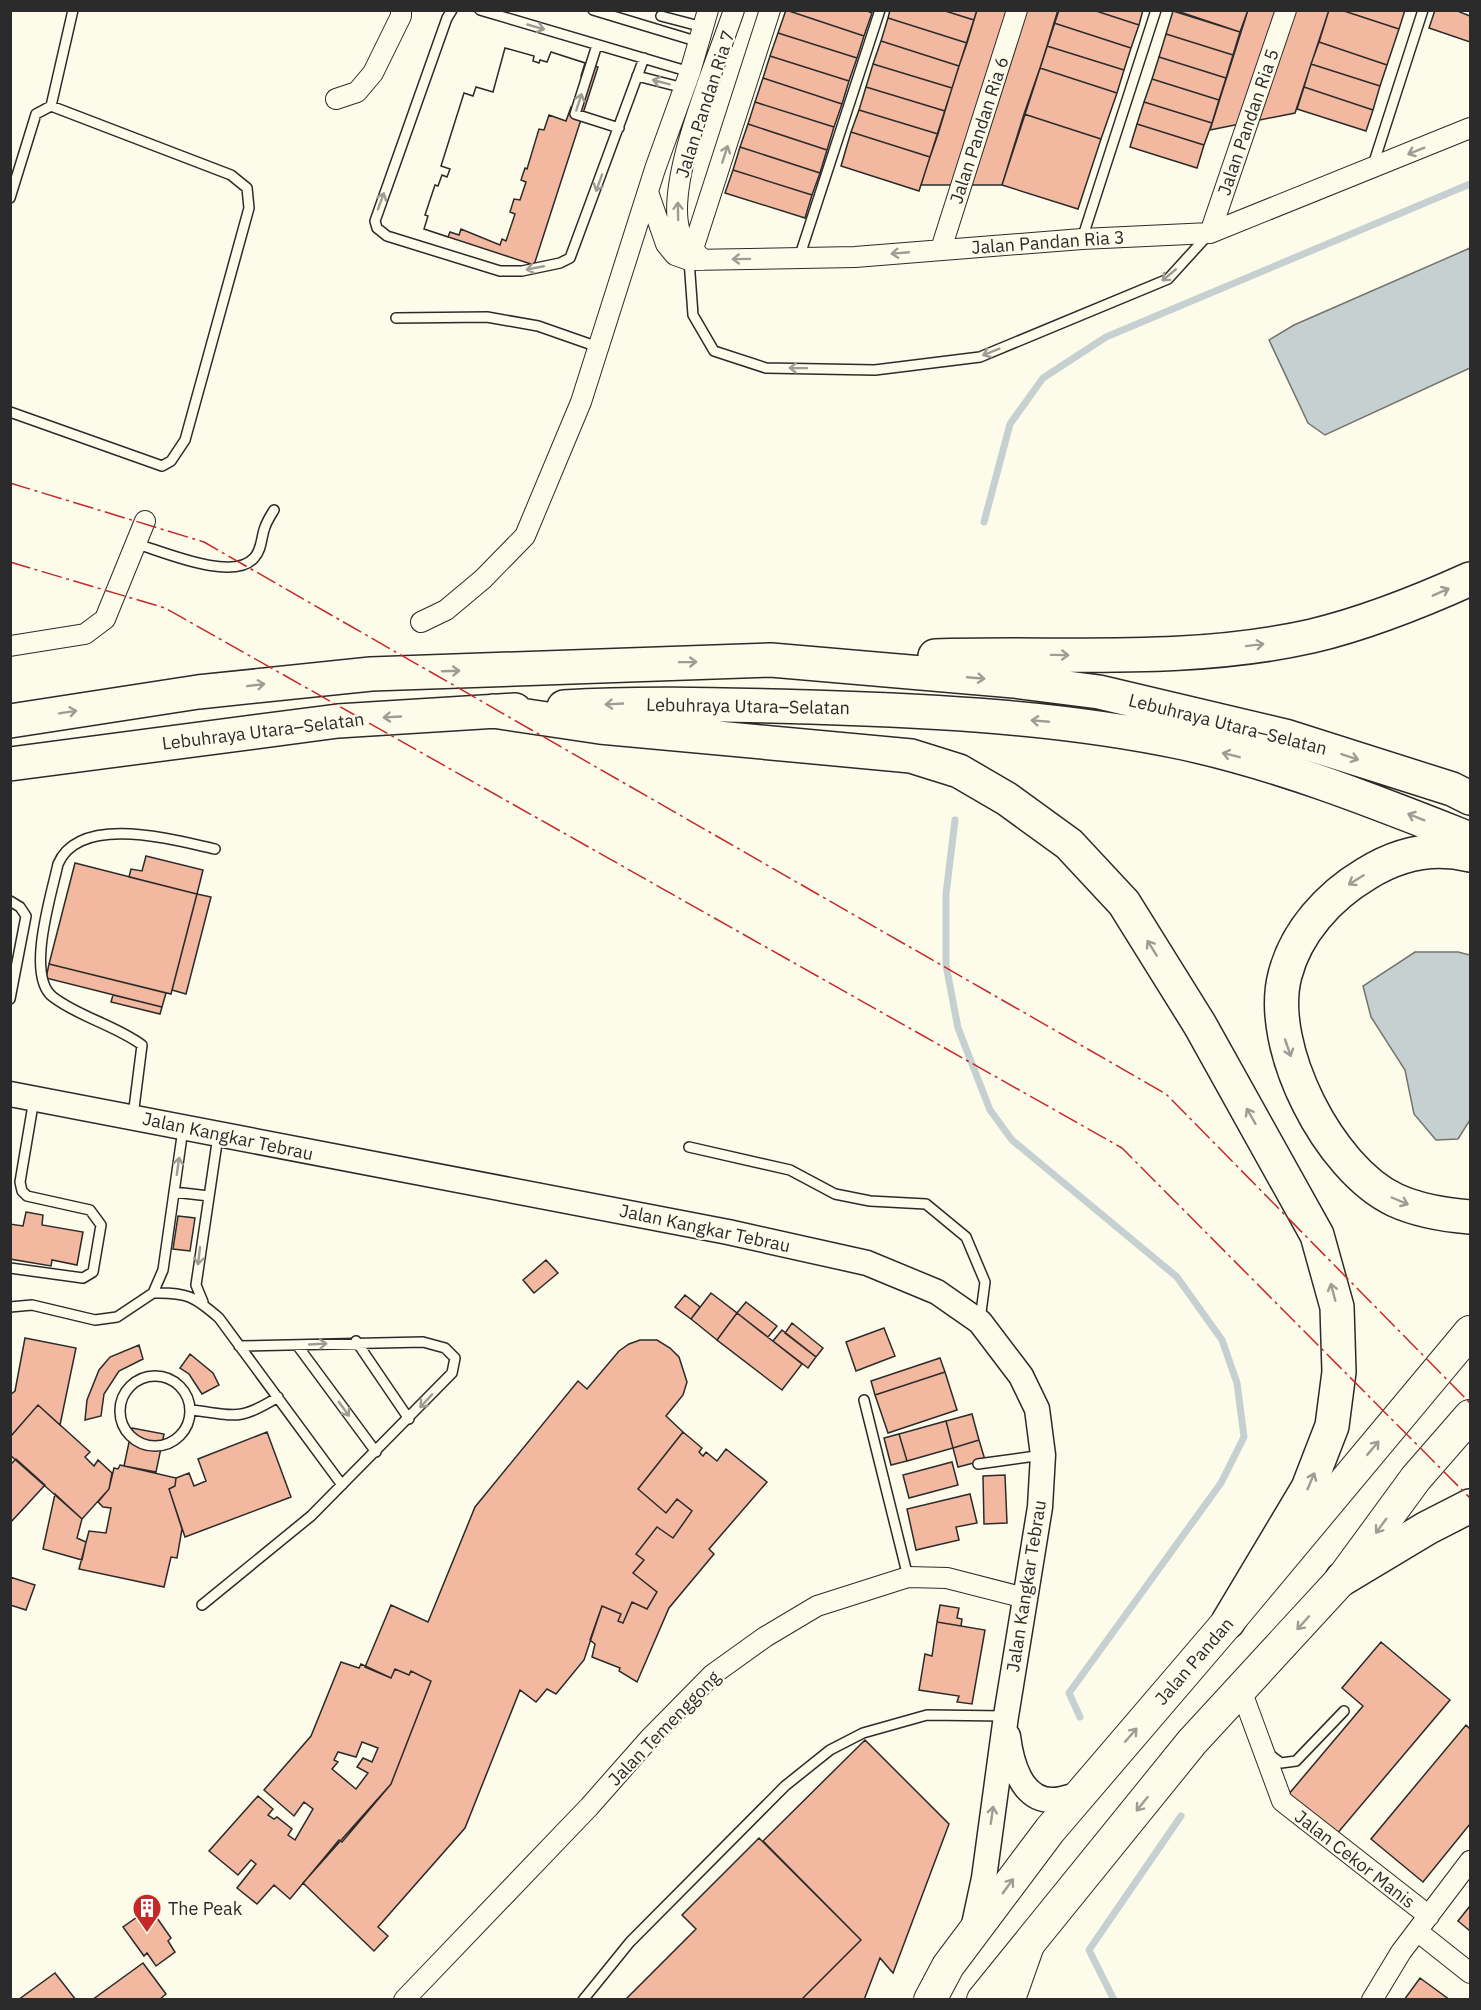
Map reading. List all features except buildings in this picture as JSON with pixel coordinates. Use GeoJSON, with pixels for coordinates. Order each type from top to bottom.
{"type":"FeatureCollection","features":[{"type":"Feature","properties":{"kind":"highway"},"geometry":{"type":"LineString","coordinates":[[771,660],[1015,655],[1114,657],[1186,653],[1312,636],[1396,612],[1470,579]]}},
{"type":"Feature","properties":{"kind":"highway","name":"Lebuhraya Utara–Selatan"},"geometry":{"type":"LineString","coordinates":[[10,721],[198,692],[370,674],[771,660],[1014,681],[1099,692],[1285,736],[1452,789],[1470,798]]}},
{"type":"Feature","properties":{"kind":"highway","name":"Lebuhraya Utara–Selatan"},"geometry":{"type":"LineString","coordinates":[[10,764],[338,721],[493,711],[621,704],[911,710],[1082,724],[1185,743],[1291,771],[1377,801],[1470,839]]}},
{"type":"Feature","properties":{"kind":"highway"},"geometry":{"type":"LineString","coordinates":[[493,711],[600,727],[911,756],[958,771],[1007,799],[1069,844],[1124,903],[1200,1025],[1317,1235],[1337,1307],[1339,1372],[1332,1426],[1308,1488],[1228,1622]]}},
{"type":"Feature","properties":{"kind":"highway"},"geometry":{"type":"LineString","coordinates":[[1470,855],[1440,852],[1402,856],[1382,864],[1349,884],[1321,909],[1301,938],[1285,974],[1281,1006],[1285,1038],[1302,1089],[1321,1125],[1347,1161],[1394,1200],[1436,1214],[1470,1217]]}},
{"type":"Feature","properties":{"kind":"highway","name":"Jalan Pandan"},"geometry":{"type":"LineString","coordinates":[[930,2000],[948,1966],[1050,1830],[1228,1622],[1470,1332]]}},
{"type":"Feature","properties":{"kind":"highway"},"geometry":{"type":"LineString","coordinates":[[994,1996],[1040,1929],[1192,1742],[1342,1579],[1416,1478],[1470,1416]]}},
{"type":"Feature","properties":{"kind":"highway"},"geometry":{"type":"LineString","coordinates":[[1342,1579],[1427,1528],[1470,1506]]}},
{"type":"Feature","properties":{"kind":"highway"},"geometry":{"type":"LineString","coordinates":[[922,2000],[948,1966]]}},
{"type":"Feature","properties":{"kind":"street"},"geometry":{"type":"LineString","coordinates":[[336,99],[357,92],[373,73],[401,16],[401,10]]}},
{"type":"Feature","properties":{"kind":"street","name":"Jalan Pandan Ria 7"},"geometry":{"type":"LineString","coordinates":[[695,256],[681,234],[677,214],[679,184],[685,155],[734,10]]}},
{"type":"Feature","properties":{"kind":"street"},"geometry":{"type":"LineString","coordinates":[[648,192],[666,244],[675,255],[695,256],[770,10]]}},
{"type":"Feature","properties":{"kind":"street","name":"Jalan Pandan Ria 6"},"geometry":{"type":"LineString","coordinates":[[941,249],[1017,10]]}},
{"type":"Feature","properties":{"kind":"street","name":"Jalan Pandan Ria 5"},"geometry":{"type":"LineString","coordinates":[[1210,233],[1286,10]]}},
{"type":"Feature","properties":{"kind":"street","name":"Jalan Pandan Ria 7"},"geometry":{"type":"LineString","coordinates":[[421,622],[446,610],[483,579],[525,536],[581,402],[704,26]]}},
{"type":"Feature","properties":{"kind":"street","name":"Jalan Pandan Ria 3"},"geometry":{"type":"LineString","coordinates":[[695,256],[855,257],[1082,239],[1210,233],[1470,129]]}},
{"type":"Feature","properties":{"kind":"street"},"geometry":{"type":"LineString","coordinates":[[10,646],[85,634],[105,619],[145,520]]}},
{"type":"Feature","properties":{"kind":"street","name":"Jalan Kangkar Tebrau"},"geometry":{"type":"LineString","coordinates":[[10,1094],[133,1116],[218,1136],[684,1223],[867,1263],[937,1292],[980,1323],[1021,1376],[1037,1409],[1043,1455],[1041,1507],[1006,1716],[984,1878],[972,1935]]}},
{"type":"Feature","properties":{"kind":"street","name":"Jalan Temenggong"},"geometry":{"type":"LineString","coordinates":[[404,2000],[589,1807],[649,1739],[712,1676],[765,1637],[817,1606],[908,1577],[947,1578],[1025,1598]]}},
{"type":"Feature","properties":{"kind":"street"},"geometry":{"type":"LineString","coordinates":[[1241,1690],[1264,1751]]}},
{"type":"Feature","properties":{"kind":"street","name":"Jalan Kangkar Tebrau"},"geometry":{"type":"LineString","coordinates":[[1006,1716],[1011,1757],[1022,1782],[1035,1796],[1052,1800],[1080,1794]]}},
{"type":"Feature","properties":{"kind":"street","name":"Jalan Cekor Manis"},"geometry":{"type":"LineString","coordinates":[[1264,1751],[1282,1801],[1423,1924],[1470,1973]]}},
{"type":"Feature","properties":{"kind":"street"},"geometry":{"type":"LineString","coordinates":[[1372,2000],[1423,1924],[1470,1861]]}},
{"type":"Feature","properties":{"kind":"lane"},"geometry":{"type":"LineString","coordinates":[[10,198],[36,114],[51,106],[73,10]]}},
{"type":"Feature","properties":{"kind":"lane"},"geometry":{"type":"LineString","coordinates":[[452,10],[447,18],[376,215],[377,228],[381,233],[500,271],[522,271],[566,262],[573,252],[644,58]]}},
{"type":"Feature","properties":{"kind":"lane"},"geometry":{"type":"LineString","coordinates":[[480,10],[644,58],[687,80]]}},
{"type":"Feature","properties":{"kind":"lane"},"geometry":{"type":"LineString","coordinates":[[593,10],[609,13],[656,30],[704,26]]}},
{"type":"Feature","properties":{"kind":"lane"},"geometry":{"type":"LineString","coordinates":[[799,258],[880,10]]}},
{"type":"Feature","properties":{"kind":"lane"},"geometry":{"type":"LineString","coordinates":[[1082,239],[1156,10]]}},
{"type":"Feature","properties":{"kind":"lane"},"geometry":{"type":"LineString","coordinates":[[1372,169],[1423,10]]}},
{"type":"Feature","properties":{"kind":"lane"},"geometry":{"type":"LineString","coordinates":[[656,30],[661,13],[704,26]]}},
{"type":"Feature","properties":{"kind":"lane"},"geometry":{"type":"LineString","coordinates":[[597,45],[575,114],[619,128]]}},
{"type":"Feature","properties":{"kind":"lane"},"geometry":{"type":"LineString","coordinates":[[637,76],[687,80]]}},
{"type":"Feature","properties":{"kind":"lane"},"geometry":{"type":"LineString","coordinates":[[10,412],[162,466],[171,461],[185,440],[249,208],[247,188],[231,175],[51,106]]}},
{"type":"Feature","properties":{"kind":"lane"},"geometry":{"type":"LineString","coordinates":[[695,256],[693,315],[714,351],[766,368],[875,370],[980,357],[1168,279],[1210,233]]}},
{"type":"Feature","properties":{"kind":"lane"},"geometry":{"type":"LineString","coordinates":[[396,318],[487,317],[538,326],[598,347]]}},
{"type":"Feature","properties":{"kind":"lane"},"geometry":{"type":"LineString","coordinates":[[137,544],[218,568],[238,566],[253,560],[257,554],[265,527],[274,510]]}},
{"type":"Feature","properties":{"kind":"lane"},"geometry":{"type":"LineString","coordinates":[[133,1116],[142,1045],[51,996],[39,971],[42,939],[58,864],[63,853],[79,842],[123,834],[146,834],[214,849]]}},
{"type":"Feature","properties":{"kind":"lane"},"geometry":{"type":"LineString","coordinates":[[10,901],[20,907],[26,916],[10,999]]}},
{"type":"Feature","properties":{"kind":"lane"},"geometry":{"type":"LineString","coordinates":[[10,1268],[83,1278],[93,1272],[101,1225],[90,1210],[27,1196],[22,1191],[20,1182],[34,1099]]}},
{"type":"Feature","properties":{"kind":"lane"},"geometry":{"type":"LineString","coordinates":[[10,1307],[32,1305],[73,1312],[95,1320],[117,1317],[153,1293],[163,1270],[183,1129]]}},
{"type":"Feature","properties":{"kind":"lane"},"geometry":{"type":"LineString","coordinates":[[204,1305],[196,1285],[218,1136]]}},
{"type":"Feature","properties":{"kind":"lane"},"geometry":{"type":"LineString","coordinates":[[689,1147],[790,1170],[835,1194],[870,1201],[926,1204],[966,1237],[985,1282],[980,1323]]}},
{"type":"Feature","properties":{"kind":"lane"},"geometry":{"type":"LineString","coordinates":[[174,1192],[209,1196]]}},
{"type":"Feature","properties":{"kind":"lane"},"geometry":{"type":"LineString","coordinates":[[153,1293],[181,1293],[204,1305],[219,1318],[342,1485]]}},
{"type":"Feature","properties":{"kind":"lane"},"geometry":{"type":"LineString","coordinates":[[202,1605],[311,1516],[452,1373],[455,1358],[445,1348],[423,1342],[356,1341],[239,1346]]}},
{"type":"Feature","properties":{"kind":"lane"},"geometry":{"type":"LineString","coordinates":[[356,1341],[409,1419]]}},
{"type":"Feature","properties":{"kind":"lane"},"geometry":{"type":"LineString","coordinates":[[297,1345],[376,1452]]}},
{"type":"Feature","properties":{"kind":"lane"},"geometry":{"type":"LineString","coordinates":[[154,1375],[168,1377],[179,1385],[188,1396],[191,1410],[188,1424],[181,1435],[170,1443],[156,1446],[142,1444],[130,1437],[122,1425],[119,1412],[121,1398],[129,1386],[140,1378],[154,1375]]}},
{"type":"Feature","properties":{"kind":"lane"},"geometry":{"type":"LineString","coordinates":[[191,1410],[237,1417],[248,1415],[278,1397]]}},
{"type":"Feature","properties":{"kind":"lane"},"geometry":{"type":"LineString","coordinates":[[864,1400],[908,1577]]}},
{"type":"Feature","properties":{"kind":"lane"},"geometry":{"type":"LineString","coordinates":[[978,1464],[1043,1455]]}},
{"type":"Feature","properties":{"kind":"lane"},"geometry":{"type":"LineString","coordinates":[[1264,1751],[1281,1763],[1296,1761],[1344,1711]]}},
{"type":"Feature","properties":{"kind":"lane"},"geometry":{"type":"LineString","coordinates":[[583,2000],[630,1942],[785,1786],[830,1750],[863,1733],[927,1715],[1006,1716]]}},
{"type":"Feature","properties":{"kind":"shaded area"},"geometry":{"type":"Polygon","coordinates":[[[1470,248],[1470,368],[1325,435],[1308,423],[1269,340],[1294,325],[1470,248]]]}},
{"type":"Feature","properties":{"kind":"shaded area"},"geometry":{"type":"Polygon","coordinates":[[[1415,952],[1458,952],[1470,955],[1470,1120],[1458,1139],[1436,1140],[1414,1114],[1405,1070],[1371,1017],[1363,986],[1415,952]]]}},
{"type":"Feature","properties":{"kind":"waterway"},"geometry":{"type":"LineString","coordinates":[[984,522],[1010,424],[1043,378],[1106,337],[1470,184]]}},
{"type":"Feature","properties":{"kind":"waterway"},"geometry":{"type":"LineString","coordinates":[[955,820],[946,894],[946,965],[958,1028],[990,1110],[1012,1140],[1177,1277],[1222,1340],[1237,1383],[1244,1437],[1221,1483],[1069,1693],[1080,1717]]}},
{"type":"Feature","properties":{"kind":"waterway"},"geometry":{"type":"LineString","coordinates":[[1114,2000],[1089,1950],[1181,1816]]}},
{"type":"Feature","properties":{"kind":"power"},"geometry":{"type":"LineString","coordinates":[[10,483],[204,542],[1166,1094],[1470,1403]]}},
{"type":"Feature","properties":{"kind":"power"},"geometry":{"type":"LineString","coordinates":[[10,562],[165,608],[1122,1148],[1470,1498]]}},
{"type":"Feature","properties":{"kind":"place","name":"The Peak"},"geometry":{"type":"Point","coordinates":[147,1934]}}]}
